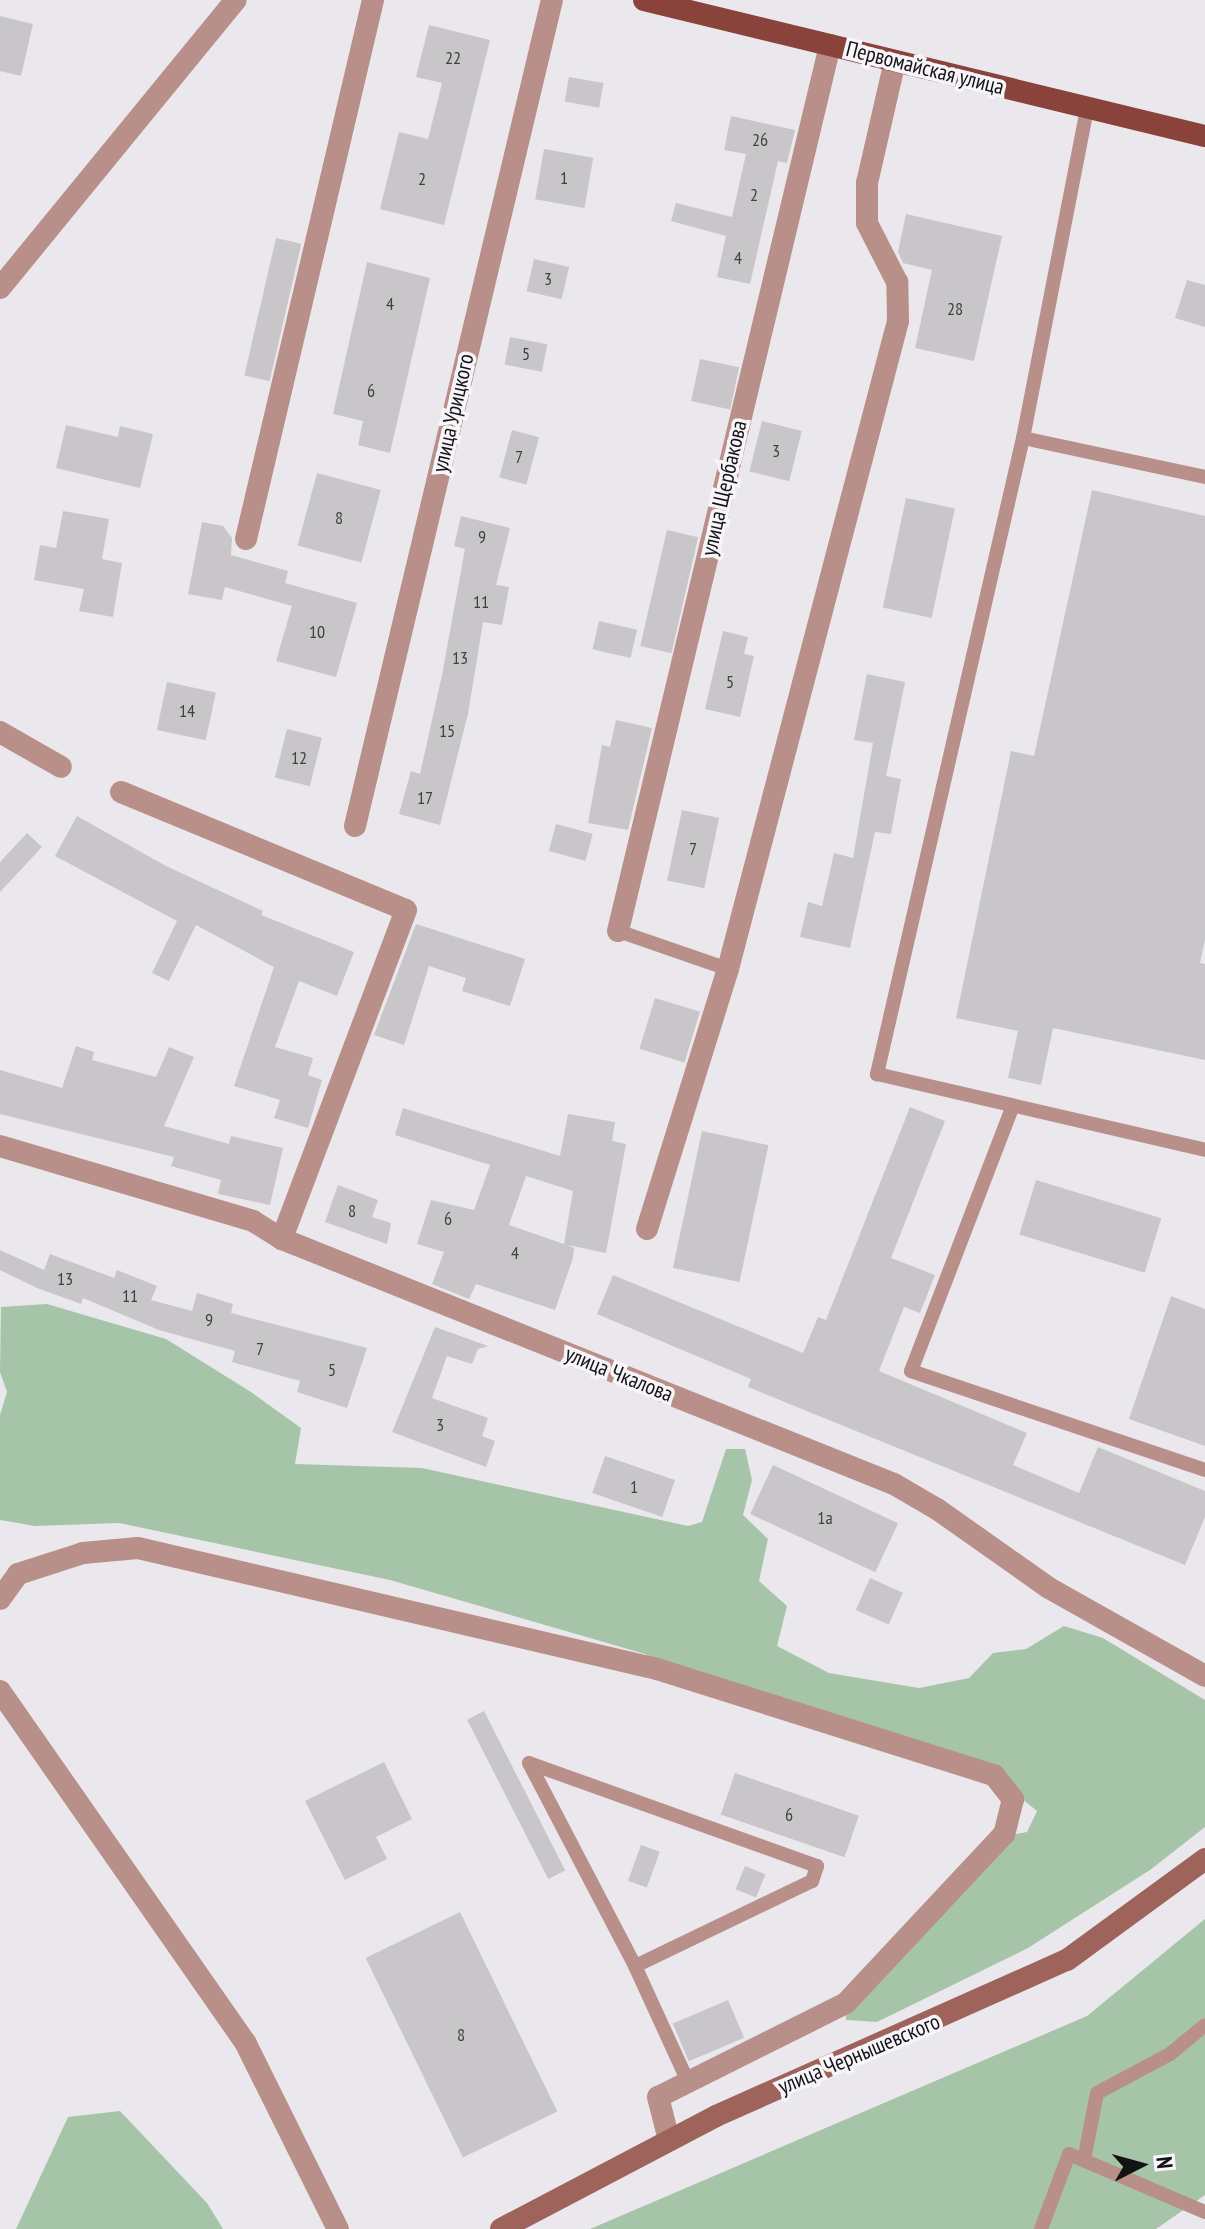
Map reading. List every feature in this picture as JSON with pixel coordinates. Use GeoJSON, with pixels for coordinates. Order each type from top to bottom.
{"type":"FeatureCollection","features":[{"type":"Feature","properties":{"kind":"main road","name":"Первомайская улица"},"geometry":{"type":"LineString","coordinates":[[644,0],[1205,136]]}},
{"type":"Feature","properties":{"kind":"main road","name":"улица Чернышевского"},"geometry":{"type":"LineString","coordinates":[[501,2229],[669,2140],[1067,1960],[1205,1859]]}},
{"type":"Feature","properties":{"kind":"street"},"geometry":{"type":"LineString","coordinates":[[0,288],[236,0]]}},
{"type":"Feature","properties":{"kind":"street"},"geometry":{"type":"LineString","coordinates":[[246,539],[373,0]]}},
{"type":"Feature","properties":{"kind":"street","name":"улица Урицкого"},"geometry":{"type":"LineString","coordinates":[[355,826],[552,0]]}},
{"type":"Feature","properties":{"kind":"street","name":"улица Щербакова"},"geometry":{"type":"LineString","coordinates":[[618,931],[830,45]]}},
{"type":"Feature","properties":{"kind":"street"},"geometry":{"type":"LineString","coordinates":[[647,1229],[728,969],[898,321],[897,282],[867,223],[867,183],[895,61]]}},
{"type":"Feature","properties":{"kind":"street"},"geometry":{"type":"LineString","coordinates":[[0,732],[61,767]]}},
{"type":"Feature","properties":{"kind":"street"},"geometry":{"type":"LineString","coordinates":[[121,792],[406,910],[282,1239]]}},
{"type":"Feature","properties":{"kind":"street","name":"улица Чкалова"},"geometry":{"type":"LineString","coordinates":[[0,1146],[253,1221],[282,1239],[894,1484],[1049,1588],[1205,1676]]}},
{"type":"Feature","properties":{"kind":"street"},"geometry":{"type":"LineString","coordinates":[[0,1599],[18,1574],[83,1553],[138,1548],[657,1669],[994,1775],[1013,1799],[1004,1834],[846,2003],[658,2097],[669,2140]]}},
{"type":"Feature","properties":{"kind":"street"},"geometry":{"type":"LineString","coordinates":[[0,1691],[246,2044],[338,2229]]}},
{"type":"Feature","properties":{"kind":"lane"},"geometry":{"type":"LineString","coordinates":[[1087,109],[1023,438],[877,1074],[1012,1108],[1205,1150]]}},
{"type":"Feature","properties":{"kind":"lane"},"geometry":{"type":"LineString","coordinates":[[1023,438],[1205,477]]}},
{"type":"Feature","properties":{"kind":"lane"},"geometry":{"type":"LineString","coordinates":[[618,931],[728,969]]}},
{"type":"Feature","properties":{"kind":"lane"},"geometry":{"type":"LineString","coordinates":[[1012,1108],[911,1371],[1205,1470]]}},
{"type":"Feature","properties":{"kind":"lane"},"geometry":{"type":"LineString","coordinates":[[635,1966],[812,1881],[817,1866],[529,1763],[635,1966],[688,2082]]}},
{"type":"Feature","properties":{"kind":"lane"},"geometry":{"type":"LineString","coordinates":[[1084,2160],[1097,2093],[1170,2054],[1205,2025]]}},
{"type":"Feature","properties":{"kind":"lane"},"geometry":{"type":"LineString","coordinates":[[1041,2229],[1069,2154],[1205,2212]]}},
{"type":"Feature","properties":{"kind":"green space"},"geometry":{"type":"Polygon","coordinates":[[[47,1304],[166,1339],[251,1392],[301,1428],[295,1464],[422,1468],[688,1526],[702,1522],[726,1449],[745,1449],[752,1480],[743,1515],[768,1539],[759,1581],[787,1606],[777,1646],[829,1673],[919,1688],[969,1678],[993,1653],[1026,1649],[1064,1626],[1103,1638],[1205,1700],[1205,1827],[1150,1870],[1028,1948],[877,2022],[846,2020],[846,2003],[1000,1837],[1027,1832],[1037,1811],[994,1776],[677,1676],[645,1654],[390,1580],[119,1523],[35,1526],[0,1520],[0,1415],[7,1392],[0,1372],[1,1307],[47,1304]]]}},
{"type":"Feature","properties":{"kind":"green space"},"geometry":{"type":"Polygon","coordinates":[[[1205,1919],[1205,2195],[1156,2229],[590,2229],[1087,2016],[1205,1919]]]}},
{"type":"Feature","properties":{"kind":"green space"},"geometry":{"type":"Polygon","coordinates":[[[120,2111],[207,2203],[223,2229],[16,2229],[68,2117],[120,2111]]]}},
{"type":"Feature","properties":{"kind":"building"},"geometry":{"type":"Polygon","coordinates":[[[0,16],[33,24],[21,76],[0,71],[0,16]]]}},
{"type":"Feature","properties":{"kind":"building"},"geometry":{"type":"Polygon","coordinates":[[[429,25],[490,40],[444,225],[380,209],[399,132],[428,139],[442,83],[416,77],[429,25]]]}},
{"type":"Feature","properties":{"kind":"building"},"geometry":{"type":"Polygon","coordinates":[[[569,77],[603,83],[599,108],[565,102],[569,77]]]}},
{"type":"Feature","properties":{"kind":"building"},"geometry":{"type":"Polygon","coordinates":[[[731,116],[795,130],[787,163],[778,161],[750,284],[717,277],[726,236],[671,221],[676,203],[732,217],[746,154],[724,150],[731,116]]]}},
{"type":"Feature","properties":{"kind":"building"},"geometry":{"type":"Polygon","coordinates":[[[544,149],[593,158],[584,208],[535,199],[544,149]]]}},
{"type":"Feature","properties":{"kind":"building"},"geometry":{"type":"Polygon","coordinates":[[[906,214],[1002,236],[974,361],[915,348],[932,270],[903,263],[898,252],[906,214]]]}},
{"type":"Feature","properties":{"kind":"building"},"geometry":{"type":"Polygon","coordinates":[[[276,238],[301,244],[270,381],[244,375],[276,238]]]}},
{"type":"Feature","properties":{"kind":"building"},"geometry":{"type":"Polygon","coordinates":[[[534,259],[569,267],[562,299],[527,291],[534,259]]]}},
{"type":"Feature","properties":{"kind":"building"},"geometry":{"type":"Polygon","coordinates":[[[367,262],[430,278],[390,453],[358,445],[363,421],[333,414],[367,262]]]}},
{"type":"Feature","properties":{"kind":"building"},"geometry":{"type":"Polygon","coordinates":[[[1187,280],[1205,285],[1205,327],[1175,318],[1187,280]]]}},
{"type":"Feature","properties":{"kind":"building"},"geometry":{"type":"Polygon","coordinates":[[[510,337],[547,344],[542,372],[505,364],[510,337]]]}},
{"type":"Feature","properties":{"kind":"building"},"geometry":{"type":"Polygon","coordinates":[[[700,359],[739,367],[730,409],[691,401],[700,359]]]}},
{"type":"Feature","properties":{"kind":"building"},"geometry":{"type":"Polygon","coordinates":[[[762,421],[802,431],[789,481],[749,471],[762,421]]]}},
{"type":"Feature","properties":{"kind":"building"},"geometry":{"type":"Polygon","coordinates":[[[66,425],[118,437],[120,426],[153,434],[140,488],[56,468],[66,425]]]}},
{"type":"Feature","properties":{"kind":"building"},"geometry":{"type":"Polygon","coordinates":[[[512,430],[539,437],[526,485],[499,477],[512,430]]]}},
{"type":"Feature","properties":{"kind":"building"},"geometry":{"type":"Polygon","coordinates":[[[317,473],[381,490],[361,563],[298,545],[317,473]]]}},
{"type":"Feature","properties":{"kind":"building"},"geometry":{"type":"Polygon","coordinates":[[[1092,490],[1205,516],[1205,940],[1200,963],[1205,964],[1205,1060],[1053,1028],[1041,1085],[1008,1078],[1018,1031],[956,1018],[1011,751],[1034,756],[1092,490]]]}},
{"type":"Feature","properties":{"kind":"building"},"geometry":{"type":"Polygon","coordinates":[[[906,498],[955,508],[932,618],[883,608],[906,498]]]}},
{"type":"Feature","properties":{"kind":"building"},"geometry":{"type":"Polygon","coordinates":[[[63,511],[109,519],[102,559],[122,563],[113,617],[79,611],[84,589],[34,580],[40,545],[56,548],[63,511]]]}},
{"type":"Feature","properties":{"kind":"building"},"geometry":{"type":"Polygon","coordinates":[[[461,516],[510,528],[496,585],[509,587],[502,625],[483,622],[468,714],[440,825],[399,814],[411,771],[420,774],[442,675],[465,549],[454,546],[461,516]]]}},
{"type":"Feature","properties":{"kind":"building"},"geometry":{"type":"Polygon","coordinates":[[[202,522],[223,526],[232,538],[231,555],[288,571],[285,583],[357,603],[336,677],[276,661],[292,606],[225,587],[222,600],[188,594],[202,522]]]}},
{"type":"Feature","properties":{"kind":"building"},"geometry":{"type":"Polygon","coordinates":[[[667,530],[698,537],[671,653],[640,646],[667,530]]]}},
{"type":"Feature","properties":{"kind":"building"},"geometry":{"type":"Polygon","coordinates":[[[599,621],[637,630],[630,658],[592,649],[599,621]]]}},
{"type":"Feature","properties":{"kind":"building"},"geometry":{"type":"Polygon","coordinates":[[[723,631],[748,637],[744,654],[754,656],[740,717],[705,709],[723,631]]]}},
{"type":"Feature","properties":{"kind":"building"},"geometry":{"type":"Polygon","coordinates":[[[867,674],[905,682],[886,776],[901,779],[891,834],[875,832],[850,948],[800,937],[808,902],[822,906],[834,853],[853,858],[873,743],[854,740],[867,674]]]}},
{"type":"Feature","properties":{"kind":"building"},"geometry":{"type":"Polygon","coordinates":[[[167,682],[216,692],[206,740],[157,730],[167,682]]]}},
{"type":"Feature","properties":{"kind":"building"},"geometry":{"type":"Polygon","coordinates":[[[616,720],[652,728],[628,830],[588,823],[602,745],[610,747],[616,720]]]}},
{"type":"Feature","properties":{"kind":"building"},"geometry":{"type":"Polygon","coordinates":[[[287,729],[322,738],[310,786],[275,778],[287,729]]]}},
{"type":"Feature","properties":{"kind":"building"},"geometry":{"type":"Polygon","coordinates":[[[682,810],[719,818],[704,888],[667,880],[682,810]]]}},
{"type":"Feature","properties":{"kind":"building"},"geometry":{"type":"Polygon","coordinates":[[[77,816],[166,866],[263,911],[261,915],[354,952],[337,996],[299,981],[275,1047],[313,1058],[308,1075],[322,1080],[308,1128],[274,1118],[280,1100],[234,1086],[274,967],[196,925],[169,981],[152,973],[177,921],[55,856],[77,816]]]}},
{"type":"Feature","properties":{"kind":"building"},"geometry":{"type":"Polygon","coordinates":[[[556,824],[593,834],[585,861],[549,851],[556,824]]]}},
{"type":"Feature","properties":{"kind":"building"},"geometry":{"type":"Polygon","coordinates":[[[27,833],[42,847],[0,892],[0,862],[27,833]]]}},
{"type":"Feature","properties":{"kind":"building"},"geometry":{"type":"Polygon","coordinates":[[[416,924],[525,959],[510,1006],[462,991],[466,978],[429,966],[404,1045],[374,1035],[416,924]]]}},
{"type":"Feature","properties":{"kind":"building"},"geometry":{"type":"Polygon","coordinates":[[[655,998],[700,1012],[684,1062],[640,1049],[655,998]]]}},
{"type":"Feature","properties":{"kind":"building"},"geometry":{"type":"Polygon","coordinates":[[[76,1046],[94,1052],[92,1060],[156,1077],[169,1047],[194,1057],[164,1126],[229,1144],[231,1136],[283,1148],[270,1205],[218,1194],[221,1180],[171,1166],[174,1157],[0,1114],[0,1070],[62,1088],[76,1046]]]}},
{"type":"Feature","properties":{"kind":"building"},"geometry":{"type":"Polygon","coordinates":[[[910,1107],[945,1121],[891,1258],[935,1275],[920,1313],[904,1307],[879,1371],[1027,1433],[1013,1465],[1079,1493],[1098,1447],[1205,1491],[1205,1517],[1185,1565],[748,1387],[751,1379],[597,1314],[613,1275],[803,1353],[818,1317],[826,1320],[910,1107]]]}},
{"type":"Feature","properties":{"kind":"building"},"geometry":{"type":"Polygon","coordinates":[[[403,1108],[560,1156],[568,1114],[615,1122],[612,1141],[626,1144],[606,1253],[568,1245],[574,1248],[573,1258],[555,1310],[476,1284],[469,1299],[432,1284],[444,1252],[417,1244],[431,1200],[474,1210],[490,1165],[395,1135],[403,1108]],[[526,1176],[509,1225],[564,1244],[573,1191],[526,1176]]]}},
{"type":"Feature","properties":{"kind":"building"},"geometry":{"type":"Polygon","coordinates":[[[702,1131],[769,1145],[739,1282],[673,1268],[702,1131]]]}},
{"type":"Feature","properties":{"kind":"building"},"geometry":{"type":"Polygon","coordinates":[[[1036,1180],[1161,1218],[1145,1273],[1019,1235],[1036,1180]]]}},
{"type":"Feature","properties":{"kind":"building"},"geometry":{"type":"Polygon","coordinates":[[[338,1185],[378,1200],[372,1217],[391,1223],[387,1244],[325,1222],[338,1185]]]}},
{"type":"Feature","properties":{"kind":"building"},"geometry":{"type":"Polygon","coordinates":[[[0,1250],[44,1270],[50,1254],[114,1278],[117,1270],[157,1286],[151,1300],[192,1311],[197,1293],[233,1304],[231,1313],[367,1348],[347,1408],[297,1392],[300,1381],[232,1362],[235,1351],[159,1330],[83,1298],[81,1304],[37,1288],[0,1270],[0,1250]]]}},
{"type":"Feature","properties":{"kind":"building"},"geometry":{"type":"Polygon","coordinates":[[[1171,1296],[1205,1309],[1205,1446],[1129,1419],[1171,1296]]]}},
{"type":"Feature","properties":{"kind":"building"},"geometry":{"type":"Polygon","coordinates":[[[435,1327],[488,1346],[478,1349],[472,1364],[447,1356],[432,1398],[488,1418],[482,1436],[495,1441],[486,1467],[392,1432],[435,1327]]]}},
{"type":"Feature","properties":{"kind":"building"},"geometry":{"type":"Polygon","coordinates":[[[605,1456],[675,1480],[662,1517],[592,1493],[605,1456]]]}},
{"type":"Feature","properties":{"kind":"building"},"geometry":{"type":"Polygon","coordinates":[[[773,1465],[898,1523],[875,1572],[750,1514],[773,1465]]]}},
{"type":"Feature","properties":{"kind":"building"},"geometry":{"type":"Polygon","coordinates":[[[870,1578],[903,1593],[889,1625],[856,1610],[870,1578]]]}},
{"type":"Feature","properties":{"kind":"building"},"geometry":{"type":"Polygon","coordinates":[[[484,1711],[565,1870],[548,1879],[467,1720],[484,1711]]]}},
{"type":"Feature","properties":{"kind":"building"},"geometry":{"type":"Polygon","coordinates":[[[384,1762],[412,1819],[376,1837],[387,1859],[345,1880],[305,1801],[384,1762]]]}},
{"type":"Feature","properties":{"kind":"building"},"geometry":{"type":"Polygon","coordinates":[[[735,1773],[859,1816],[845,1857],[721,1815],[735,1773]]]}},
{"type":"Feature","properties":{"kind":"building"},"geometry":{"type":"Polygon","coordinates":[[[641,1845],[660,1852],[647,1888],[628,1881],[641,1845]]]}},
{"type":"Feature","properties":{"kind":"building"},"geometry":{"type":"Polygon","coordinates":[[[745,1866],[765,1874],[756,1897],[736,1889],[745,1866]]]}},
{"type":"Feature","properties":{"kind":"building"},"geometry":{"type":"Polygon","coordinates":[[[460,1912],[557,2112],[463,2158],[366,1958],[460,1912]]]}},
{"type":"Feature","properties":{"kind":"building"},"geometry":{"type":"Polygon","coordinates":[[[728,2000],[744,2038],[689,2061],[673,2023],[728,2000]]]}}]}
